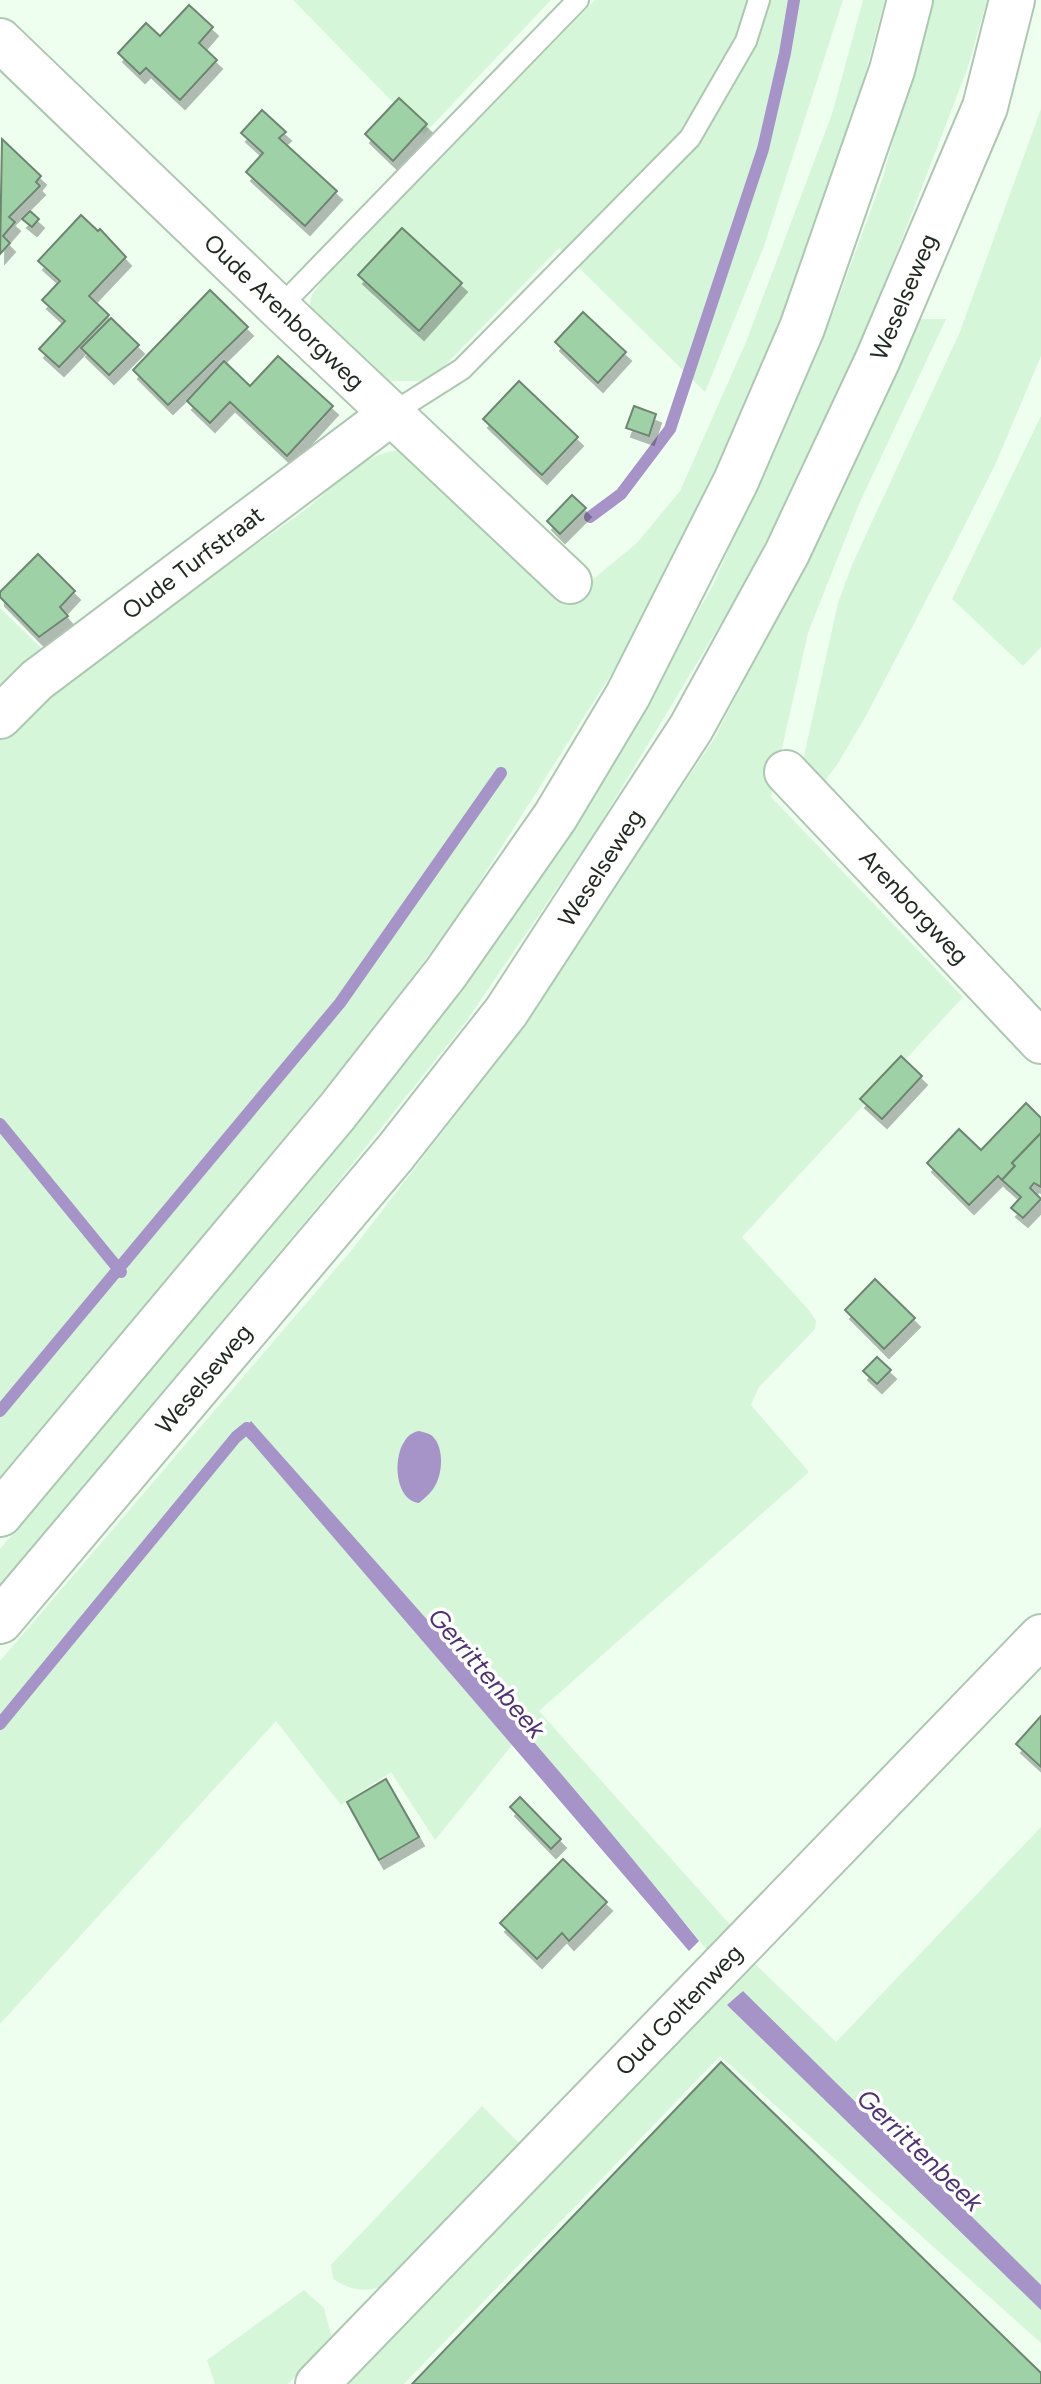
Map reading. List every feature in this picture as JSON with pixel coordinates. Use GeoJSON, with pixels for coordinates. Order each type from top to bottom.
{"type":"FeatureCollection","features":[{"type":"Feature","properties":{"kind":"main road"},"geometry":{"type":"LineString","coordinates":[[0,1514],[347,1100],[446,973],[563,803],[628,695],[736,481],[802,328],[892,70],[910,0]]}},
{"type":"Feature","properties":{"kind":"main road","name":"Weselseweg"},"geometry":{"type":"LineString","coordinates":[[0,1621],[395,1153],[506,1012],[691,728],[787,553],[878,359],[985,107],[1012,0]]}},
{"type":"Feature","properties":{"kind":"street","name":"Oude Arenborgweg"},"geometry":{"type":"LineString","coordinates":[[0,40],[570,582]]}},
{"type":"Feature","properties":{"kind":"street","name":"Oude Turfstraat"},"geometry":{"type":"LineString","coordinates":[[0,717],[37,680],[391,414]]}},
{"type":"Feature","properties":{"kind":"street","name":"Arenborgweg"},"geometry":{"type":"LineString","coordinates":[[786,772],[1041,1042]]}},
{"type":"Feature","properties":{"kind":"street","name":"Oud Goltenweg"},"geometry":{"type":"LineString","coordinates":[[317,2384],[1041,1636]]}},
{"type":"Feature","properties":{"kind":"lane"},"geometry":{"type":"LineString","coordinates":[[279,308],[578,0]]}},
{"type":"Feature","properties":{"kind":"lane"},"geometry":{"type":"LineString","coordinates":[[391,414],[462,369],[690,138],[746,41],[759,0]]}},
{"type":"Feature","properties":{"kind":"green space"},"geometry":{"type":"Polygon","coordinates":[[[293,0],[551,0],[424,134],[293,0]]]}},
{"type":"Feature","properties":{"kind":"green space"},"geometry":{"type":"Polygon","coordinates":[[[595,0],[843,0],[764,246],[705,392],[559,248],[430,381],[384,381],[309,309],[312,295],[324,278],[595,0]]]}},
{"type":"Feature","properties":{"kind":"green space"},"geometry":{"type":"Polygon","coordinates":[[[863,0],[885,0],[852,122],[769,352],[711,488],[650,609],[456,919],[358,1048],[0,1480],[0,737],[109,650],[298,515],[358,466],[384,453],[399,450],[551,591],[575,594],[637,543],[680,491],[746,342],[832,114],[863,0]]]}},
{"type":"Feature","properties":{"kind":"green space"},"geometry":{"type":"Polygon","coordinates":[[[932,0],[987,0],[968,67],[864,338],[804,468],[736,598],[594,834],[465,1023],[338,1182],[0,1586],[0,1549],[321,1168],[447,1010],[573,823],[645,705],[713,585],[833,313],[883,177],[932,0]]]}},
{"type":"Feature","properties":{"kind":"green space"},"geometry":{"type":"Polygon","coordinates":[[[1041,109],[1041,356],[995,465],[948,558],[867,714],[821,786],[802,765],[838,603],[852,565],[959,334],[1041,109]]]}},
{"type":"Feature","properties":{"kind":"green space"},"geometry":{"type":"Polygon","coordinates":[[[919,319],[946,319],[859,504],[808,633],[771,797],[963,997],[742,1237],[816,1321],[815,1329],[759,1387],[751,1405],[809,1472],[539,1711],[734,1929],[710,1954],[542,1751],[251,1422],[243,1431],[512,1745],[435,1840],[391,1772],[341,1805],[276,1721],[0,2024],[0,1661],[351,1251],[501,1056],[714,739],[839,497],[919,319]],[[419,1431],[403,1441],[401,1474],[414,1503],[431,1435],[419,1431]]]}},
{"type":"Feature","properties":{"kind":"green space"},"geometry":{"type":"Polygon","coordinates":[[[1041,416],[1041,647],[1023,666],[952,599],[1041,416]]]}},
{"type":"Feature","properties":{"kind":"green space"},"geometry":{"type":"Polygon","coordinates":[[[0,608],[44,651],[0,684],[0,608]]]}},
{"type":"Feature","properties":{"kind":"green space"},"geometry":{"type":"Polygon","coordinates":[[[1041,1827],[1041,2343],[720,2056],[404,2384],[329,2384],[749,1958],[836,2042],[1041,1827]]]}},
{"type":"Feature","properties":{"kind":"green space"},"geometry":{"type":"Polygon","coordinates":[[[482,2106],[521,2145],[384,2286],[358,2289],[333,2279],[331,2265],[482,2106]]]}},
{"type":"Feature","properties":{"kind":"green space"},"geometry":{"type":"Polygon","coordinates":[[[304,2290],[324,2308],[332,2338],[288,2384],[215,2384],[207,2360],[304,2290]]]}},
{"type":"Feature","properties":{"kind":"shaded area"},"geometry":{"type":"Polygon","coordinates":[[[251,1421],[479,1678],[645,1874],[699,1941],[689,1951],[242,1431],[251,1421]]]}},
{"type":"Feature","properties":{"kind":"shaded area"},"geometry":{"type":"Polygon","coordinates":[[[419,1431],[435,1439],[441,1458],[436,1484],[419,1503],[403,1491],[398,1467],[403,1444],[410,1435],[419,1431]]]}},
{"type":"Feature","properties":{"kind":"shaded area"},"geometry":{"type":"Polygon","coordinates":[[[743,1991],[1041,2285],[1041,2310],[727,2005],[743,1991]]]}},
{"type":"Feature","properties":{"kind":"building"},"geometry":{"type":"Polygon","coordinates":[[[189,5],[213,27],[199,43],[217,60],[180,100],[146,68],[140,74],[118,53],[146,23],[160,36],[189,5]]]}},
{"type":"Feature","properties":{"kind":"building"},"geometry":{"type":"Polygon","coordinates":[[[399,98],[427,124],[393,161],[365,134],[399,98]]]}},
{"type":"Feature","properties":{"kind":"building"},"geometry":{"type":"Polygon","coordinates":[[[262,110],[286,132],[279,138],[337,191],[305,226],[246,172],[263,153],[241,133],[262,110]]]}},
{"type":"Feature","properties":{"kind":"building"},"geometry":{"type":"Polygon","coordinates":[[[2,139],[41,176],[36,182],[40,186],[9,217],[15,222],[3,236],[10,243],[0,254],[2,139]]]}},
{"type":"Feature","properties":{"kind":"building"},"geometry":{"type":"Polygon","coordinates":[[[30,211],[39,219],[32,227],[22,219],[30,211]]]}},
{"type":"Feature","properties":{"kind":"building"},"geometry":{"type":"Polygon","coordinates":[[[81,215],[98,231],[100,229],[126,257],[89,296],[109,315],[59,367],[39,349],[65,321],[42,300],[60,281],[38,261],[81,215]]]}},
{"type":"Feature","properties":{"kind":"building"},"geometry":{"type":"Polygon","coordinates":[[[402,228],[462,283],[419,331],[358,275],[402,228]]]}},
{"type":"Feature","properties":{"kind":"building"},"geometry":{"type":"Polygon","coordinates":[[[210,290],[248,327],[168,405],[133,370],[210,290]]]}},
{"type":"Feature","properties":{"kind":"building"},"geometry":{"type":"Polygon","coordinates":[[[583,312],[626,352],[598,383],[555,342],[583,312]]]}},
{"type":"Feature","properties":{"kind":"building"},"geometry":{"type":"Polygon","coordinates":[[[111,318],[139,345],[109,375],[81,348],[111,318]]]}},
{"type":"Feature","properties":{"kind":"building"},"geometry":{"type":"Polygon","coordinates":[[[278,356],[333,406],[287,456],[230,402],[210,423],[187,401],[224,361],[250,386],[278,356]]]}},
{"type":"Feature","properties":{"kind":"building"},"geometry":{"type":"Polygon","coordinates":[[[519,381],[578,437],[542,475],[483,419],[519,381]]]}},
{"type":"Feature","properties":{"kind":"building"},"geometry":{"type":"Polygon","coordinates":[[[634,406],[656,414],[649,436],[626,428],[634,406]]]}},
{"type":"Feature","properties":{"kind":"building"},"geometry":{"type":"Polygon","coordinates":[[[572,495],[586,508],[560,534],[547,521],[572,495]]]}},
{"type":"Feature","properties":{"kind":"building"},"geometry":{"type":"Polygon","coordinates":[[[38,554],[75,591],[60,607],[68,616],[39,637],[0,597],[0,592],[38,554]]]}},
{"type":"Feature","properties":{"kind":"building"},"geometry":{"type":"Polygon","coordinates":[[[901,1056],[922,1076],[882,1119],[860,1099],[901,1056]]]}},
{"type":"Feature","properties":{"kind":"building"},"geometry":{"type":"Polygon","coordinates":[[[1026,1103],[1041,1118],[1041,1133],[1012,1163],[1015,1166],[1002,1180],[998,1176],[969,1205],[927,1163],[959,1129],[981,1150],[1026,1103]]]}},
{"type":"Feature","properties":{"kind":"building"},"geometry":{"type":"Polygon","coordinates":[[[1041,1133],[1041,1187],[1034,1183],[1030,1188],[1041,1199],[1023,1218],[1011,1208],[1021,1197],[1002,1180],[1015,1166],[1012,1163],[1041,1133]]]}},
{"type":"Feature","properties":{"kind":"building"},"geometry":{"type":"Polygon","coordinates":[[[875,1279],[915,1318],[884,1349],[845,1310],[875,1279]]]}},
{"type":"Feature","properties":{"kind":"building"},"geometry":{"type":"Polygon","coordinates":[[[877,1357],[891,1370],[877,1384],[863,1371],[877,1357]]]}},
{"type":"Feature","properties":{"kind":"building"},"geometry":{"type":"Polygon","coordinates":[[[1041,1716],[1041,1767],[1016,1744],[1041,1716]]]}},
{"type":"Feature","properties":{"kind":"building"},"geometry":{"type":"Polygon","coordinates":[[[386,1779],[419,1837],[379,1860],[347,1802],[386,1779]]]}},
{"type":"Feature","properties":{"kind":"building"},"geometry":{"type":"Polygon","coordinates":[[[520,1797],[561,1839],[551,1849],[510,1807],[520,1797]]]}},
{"type":"Feature","properties":{"kind":"building"},"geometry":{"type":"Polygon","coordinates":[[[563,1859],[607,1902],[569,1941],[562,1933],[537,1959],[500,1923],[563,1859]]]}},
{"type":"Feature","properties":{"kind":"building"},"geometry":{"type":"Polygon","coordinates":[[[721,2062],[1041,2373],[1041,2384],[412,2384],[721,2062]]]}},
{"type":"Feature","properties":{"kind":"waterway"},"geometry":{"type":"LineString","coordinates":[[590,517],[621,494],[670,429],[763,149],[794,0]]}},
{"type":"Feature","properties":{"kind":"waterway"},"geometry":{"type":"LineString","coordinates":[[0,1411],[340,1003],[501,773]]}},
{"type":"Feature","properties":{"kind":"waterway","name":"Gerrittenbeek"},"geometry":{"type":"LineString","coordinates":[[0,1124],[121,1272]]}},
{"type":"Feature","properties":{"kind":"waterway"},"geometry":{"type":"LineString","coordinates":[[0,1724],[236,1437],[247,1428],[253,1435]]}}]}
